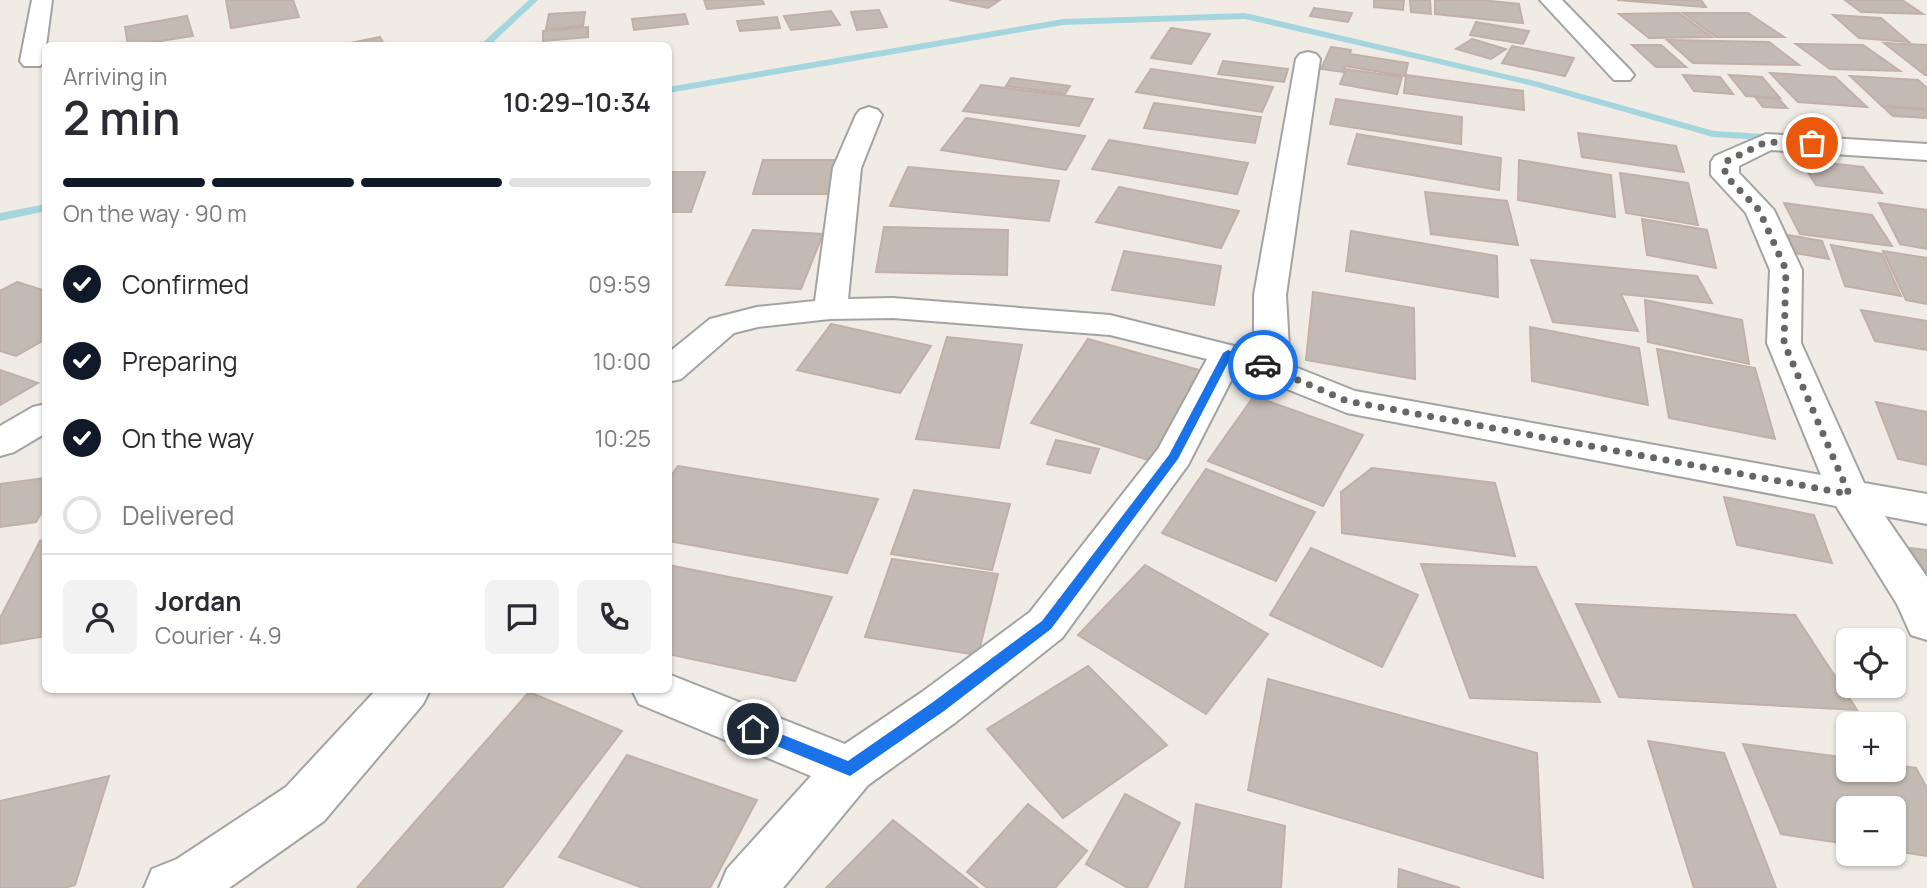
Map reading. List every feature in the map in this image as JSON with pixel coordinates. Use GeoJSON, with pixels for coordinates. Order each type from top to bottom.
{"type":"FeatureCollection","features":[{"type":"Feature","properties":{"kind":"street"},"geometry":{"type":"LineString","coordinates":[[32,61],[42,0]]}},
{"type":"Feature","properties":{"kind":"street"},"geometry":{"type":"LineString","coordinates":[[1550,0],[1622,75]]}},
{"type":"Feature","properties":{"kind":"street"},"geometry":{"type":"LineString","coordinates":[[1272,368],[1270,295],[1308,58]]}},
{"type":"Feature","properties":{"kind":"street"},"geometry":{"type":"LineString","coordinates":[[830,309],[847,168],[869,116]]}},
{"type":"Feature","properties":{"kind":"street"},"geometry":{"type":"LineString","coordinates":[[1927,152],[1766,142],[1725,162],[1725,175],[1759,210],[1786,270],[1784,343],[1849,494],[1918,599],[1927,622]]}},
{"type":"Feature","properties":{"kind":"street"},"geometry":{"type":"LineString","coordinates":[[672,368],[722,326],[757,317],[830,309],[893,308],[1110,325],[1228,353],[1272,368],[1347,401],[1927,509]]}},
{"type":"Feature","properties":{"kind":"street"},"geometry":{"type":"LineString","coordinates":[[747,888],[850,769],[939,707],[1046,625],[1174,456],[1228,353]]}},
{"type":"Feature","properties":{"kind":"street"},"geometry":{"type":"LineString","coordinates":[[0,443],[42,418]]}},
{"type":"Feature","properties":{"kind":"street"},"geometry":{"type":"LineString","coordinates":[[187,885],[305,804],[403,693]]}},
{"type":"Feature","properties":{"kind":"street"},"geometry":{"type":"LineString","coordinates":[[663,693],[850,769]]}},
{"type":"Feature","properties":{"kind":"building"},"geometry":{"type":"Polygon","coordinates":[[[226,0],[293,0],[299,17],[231,28],[226,0]]]}},
{"type":"Feature","properties":{"kind":"building"},"geometry":{"type":"Polygon","coordinates":[[[704,0],[762,0],[764,4],[707,9],[704,0]]]}},
{"type":"Feature","properties":{"kind":"building"},"geometry":{"type":"Polygon","coordinates":[[[949,0],[1000,0],[988,8],[949,0]]]}},
{"type":"Feature","properties":{"kind":"building"},"geometry":{"type":"Polygon","coordinates":[[[1374,0],[1404,0],[1403,10],[1374,7],[1374,0]]]}},
{"type":"Feature","properties":{"kind":"building"},"geometry":{"type":"Polygon","coordinates":[[[1410,0],[1430,0],[1431,14],[1411,12],[1410,0]]]}},
{"type":"Feature","properties":{"kind":"building"},"geometry":{"type":"Polygon","coordinates":[[[1435,0],[1481,0],[1519,4],[1523,23],[1435,14],[1435,0]]]}},
{"type":"Feature","properties":{"kind":"building"},"geometry":{"type":"Polygon","coordinates":[[[1617,0],[1701,0],[1706,7],[1617,0]]]}},
{"type":"Feature","properties":{"kind":"building"},"geometry":{"type":"Polygon","coordinates":[[[1845,0],[1902,0],[1923,14],[1861,12],[1845,0]]]}},
{"type":"Feature","properties":{"kind":"building"},"geometry":{"type":"Polygon","coordinates":[[[1314,8],[1352,13],[1348,22],[1310,16],[1314,8]]]}},
{"type":"Feature","properties":{"kind":"building"},"geometry":{"type":"Polygon","coordinates":[[[879,10],[887,27],[857,30],[851,12],[879,10]]]}},
{"type":"Feature","properties":{"kind":"building"},"geometry":{"type":"Polygon","coordinates":[[[831,11],[840,25],[791,30],[784,16],[831,11]]]}},
{"type":"Feature","properties":{"kind":"building"},"geometry":{"type":"Polygon","coordinates":[[[585,12],[583,26],[546,29],[549,14],[585,12]]]}},
{"type":"Feature","properties":{"kind":"building"},"geometry":{"type":"Polygon","coordinates":[[[1679,13],[1712,37],[1649,38],[1619,14],[1679,13]]]}},
{"type":"Feature","properties":{"kind":"building"},"geometry":{"type":"Polygon","coordinates":[[[1683,13],[1748,13],[1784,37],[1716,37],[1683,13]]]}},
{"type":"Feature","properties":{"kind":"building"},"geometry":{"type":"Polygon","coordinates":[[[685,14],[688,24],[634,30],[632,19],[685,14]]]}},
{"type":"Feature","properties":{"kind":"building"},"geometry":{"type":"Polygon","coordinates":[[[1833,15],[1881,18],[1909,42],[1859,38],[1833,15]]]}},
{"type":"Feature","properties":{"kind":"building"},"geometry":{"type":"Polygon","coordinates":[[[187,16],[193,36],[154,42],[127,42],[125,27],[187,16]]]}},
{"type":"Feature","properties":{"kind":"building"},"geometry":{"type":"Polygon","coordinates":[[[777,17],[780,28],[740,31],[737,21],[777,17]]]}},
{"type":"Feature","properties":{"kind":"building"},"geometry":{"type":"Polygon","coordinates":[[[1476,22],[1529,31],[1523,44],[1470,35],[1476,22]]]}},
{"type":"Feature","properties":{"kind":"building"},"geometry":{"type":"Polygon","coordinates":[[[588,27],[588,37],[543,41],[543,31],[588,27]]]}},
{"type":"Feature","properties":{"kind":"building"},"geometry":{"type":"Polygon","coordinates":[[[1171,28],[1210,34],[1191,64],[1151,58],[1171,28]]]}},
{"type":"Feature","properties":{"kind":"building"},"geometry":{"type":"Polygon","coordinates":[[[380,37],[383,42],[356,42],[380,37]]]}},
{"type":"Feature","properties":{"kind":"building"},"geometry":{"type":"Polygon","coordinates":[[[1472,39],[1506,49],[1491,59],[1456,49],[1472,39]]]}},
{"type":"Feature","properties":{"kind":"building"},"geometry":{"type":"Polygon","coordinates":[[[1667,40],[1769,42],[1799,65],[1693,63],[1667,40]]]}},
{"type":"Feature","properties":{"kind":"building"},"geometry":{"type":"Polygon","coordinates":[[[1884,43],[1927,45],[1927,75],[1925,75],[1884,43]]]}},
{"type":"Feature","properties":{"kind":"building"},"geometry":{"type":"Polygon","coordinates":[[[1796,44],[1863,45],[1900,71],[1830,69],[1796,44]]]}},
{"type":"Feature","properties":{"kind":"building"},"geometry":{"type":"Polygon","coordinates":[[[1632,45],[1661,45],[1686,67],[1656,67],[1632,45]]]}},
{"type":"Feature","properties":{"kind":"building"},"geometry":{"type":"Polygon","coordinates":[[[1512,46],[1574,58],[1565,76],[1502,63],[1512,46]]]}},
{"type":"Feature","properties":{"kind":"building"},"geometry":{"type":"Polygon","coordinates":[[[1331,47],[1351,50],[1350,54],[1408,63],[1405,76],[1345,66],[1343,72],[1321,69],[1331,47]]]}},
{"type":"Feature","properties":{"kind":"building"},"geometry":{"type":"Polygon","coordinates":[[[1223,61],[1288,69],[1284,82],[1218,74],[1223,61]]]}},
{"type":"Feature","properties":{"kind":"building"},"geometry":{"type":"Polygon","coordinates":[[[1151,69],[1273,87],[1262,112],[1136,92],[1151,69]]]}},
{"type":"Feature","properties":{"kind":"building"},"geometry":{"type":"Polygon","coordinates":[[[1346,69],[1402,77],[1397,94],[1340,84],[1346,69]]]}},
{"type":"Feature","properties":{"kind":"building"},"geometry":{"type":"Polygon","coordinates":[[[1770,73],[1835,77],[1867,107],[1798,102],[1770,73]]]}},
{"type":"Feature","properties":{"kind":"building"},"geometry":{"type":"Polygon","coordinates":[[[1406,75],[1523,91],[1524,110],[1404,93],[1406,75]]]}},
{"type":"Feature","properties":{"kind":"building"},"geometry":{"type":"Polygon","coordinates":[[[1683,75],[1720,77],[1733,94],[1694,91],[1683,75]]]}},
{"type":"Feature","properties":{"kind":"building"},"geometry":{"type":"Polygon","coordinates":[[[1729,75],[1762,77],[1780,98],[1746,96],[1729,75]]]}},
{"type":"Feature","properties":{"kind":"building"},"geometry":{"type":"Polygon","coordinates":[[[1850,76],[1918,80],[1927,88],[1927,109],[1882,106],[1850,76]]]}},
{"type":"Feature","properties":{"kind":"building"},"geometry":{"type":"Polygon","coordinates":[[[1011,78],[1070,86],[1065,94],[1006,86],[1011,78]]]}},
{"type":"Feature","properties":{"kind":"building"},"geometry":{"type":"Polygon","coordinates":[[[981,85],[1093,99],[1079,126],[963,111],[981,85]]]}},
{"type":"Feature","properties":{"kind":"building"},"geometry":{"type":"Polygon","coordinates":[[[1755,97],[1779,99],[1787,108],[1763,107],[1755,97]]]}},
{"type":"Feature","properties":{"kind":"building"},"geometry":{"type":"Polygon","coordinates":[[[1336,99],[1462,117],[1461,144],[1330,124],[1336,99]]]}},
{"type":"Feature","properties":{"kind":"building"},"geometry":{"type":"Polygon","coordinates":[[[1154,103],[1261,117],[1255,143],[1144,128],[1154,103]]]}},
{"type":"Feature","properties":{"kind":"building"},"geometry":{"type":"Polygon","coordinates":[[[1883,107],[1927,110],[1927,118],[1893,116],[1883,107]]]}},
{"type":"Feature","properties":{"kind":"building"},"geometry":{"type":"Polygon","coordinates":[[[966,118],[1085,136],[1066,170],[941,150],[966,118]]]}},
{"type":"Feature","properties":{"kind":"building"},"geometry":{"type":"Polygon","coordinates":[[[1578,133],[1676,146],[1684,172],[1582,157],[1578,133]]]}},
{"type":"Feature","properties":{"kind":"building"},"geometry":{"type":"Polygon","coordinates":[[[1357,134],[1501,158],[1499,190],[1348,164],[1357,134]]]}},
{"type":"Feature","properties":{"kind":"building"},"geometry":{"type":"Polygon","coordinates":[[[1109,140],[1248,163],[1237,194],[1092,169],[1109,140]]]}},
{"type":"Feature","properties":{"kind":"building"},"geometry":{"type":"Polygon","coordinates":[[[763,160],[838,160],[832,194],[753,194],[763,160]]]}},
{"type":"Feature","properties":{"kind":"building"},"geometry":{"type":"Polygon","coordinates":[[[1519,160],[1611,175],[1615,217],[1518,200],[1519,160]]]}},
{"type":"Feature","properties":{"kind":"building"},"geometry":{"type":"Polygon","coordinates":[[[1800,160],[1863,167],[1882,193],[1816,185],[1800,160]]]}},
{"type":"Feature","properties":{"kind":"building"},"geometry":{"type":"Polygon","coordinates":[[[908,167],[1059,181],[1049,221],[890,206],[908,167]]]}},
{"type":"Feature","properties":{"kind":"building"},"geometry":{"type":"Polygon","coordinates":[[[672,172],[705,172],[691,212],[672,212],[672,172]]]}},
{"type":"Feature","properties":{"kind":"building"},"geometry":{"type":"Polygon","coordinates":[[[1620,173],[1688,183],[1698,225],[1626,213],[1620,173]]]}},
{"type":"Feature","properties":{"kind":"building"},"geometry":{"type":"Polygon","coordinates":[[[1119,187],[1239,211],[1221,248],[1096,222],[1119,187]]]}},
{"type":"Feature","properties":{"kind":"building"},"geometry":{"type":"Polygon","coordinates":[[[1425,192],[1507,201],[1518,245],[1431,234],[1425,192]]]}},
{"type":"Feature","properties":{"kind":"building"},"geometry":{"type":"Polygon","coordinates":[[[1784,203],[1872,215],[1892,246],[1800,234],[1784,203]]]}},
{"type":"Feature","properties":{"kind":"building"},"geometry":{"type":"Polygon","coordinates":[[[1879,203],[1927,210],[1927,249],[1900,244],[1879,203]]]}},
{"type":"Feature","properties":{"kind":"building"},"geometry":{"type":"Polygon","coordinates":[[[1642,219],[1707,230],[1716,268],[1647,255],[1642,219]]]}},
{"type":"Feature","properties":{"kind":"building"},"geometry":{"type":"Polygon","coordinates":[[[884,227],[1008,230],[1007,275],[876,272],[884,227]]]}},
{"type":"Feature","properties":{"kind":"building"},"geometry":{"type":"Polygon","coordinates":[[[753,230],[823,234],[801,289],[726,285],[753,230]]]}},
{"type":"Feature","properties":{"kind":"building"},"geometry":{"type":"Polygon","coordinates":[[[1351,231],[1497,256],[1498,297],[1346,271],[1351,231]]]}},
{"type":"Feature","properties":{"kind":"building"},"geometry":{"type":"Polygon","coordinates":[[[1788,235],[1822,241],[1829,259],[1795,253],[1788,235]]]}},
{"type":"Feature","properties":{"kind":"building"},"geometry":{"type":"Polygon","coordinates":[[[1831,245],[1882,254],[1901,296],[1845,286],[1831,245]]]}},
{"type":"Feature","properties":{"kind":"building"},"geometry":{"type":"Polygon","coordinates":[[[1124,251],[1221,266],[1214,305],[1112,290],[1124,251]]]}},
{"type":"Feature","properties":{"kind":"building"},"geometry":{"type":"Polygon","coordinates":[[[1883,251],[1927,258],[1927,304],[1906,300],[1883,251]]]}},
{"type":"Feature","properties":{"kind":"building"},"geometry":{"type":"Polygon","coordinates":[[[1531,260],[1697,276],[1712,303],[1621,294],[1638,331],[1553,322],[1531,260]]]}},
{"type":"Feature","properties":{"kind":"building"},"geometry":{"type":"Polygon","coordinates":[[[17,282],[42,290],[42,341],[16,356],[0,351],[0,291],[17,282]]]}},
{"type":"Feature","properties":{"kind":"building"},"geometry":{"type":"Polygon","coordinates":[[[1313,292],[1414,308],[1415,379],[1306,360],[1313,292]]]}},
{"type":"Feature","properties":{"kind":"building"},"geometry":{"type":"Polygon","coordinates":[[[1645,300],[1742,320],[1749,364],[1648,342],[1645,300]]]}},
{"type":"Feature","properties":{"kind":"building"},"geometry":{"type":"Polygon","coordinates":[[[1861,310],[1927,321],[1927,350],[1875,341],[1861,310]]]}},
{"type":"Feature","properties":{"kind":"building"},"geometry":{"type":"Polygon","coordinates":[[[831,324],[931,346],[900,393],[797,370],[831,324]]]}},
{"type":"Feature","properties":{"kind":"building"},"geometry":{"type":"Polygon","coordinates":[[[1530,327],[1639,348],[1648,405],[1532,381],[1530,327]]]}},
{"type":"Feature","properties":{"kind":"building"},"geometry":{"type":"Polygon","coordinates":[[[947,337],[1022,345],[999,448],[916,439],[947,337]]]}},
{"type":"Feature","properties":{"kind":"building"},"geometry":{"type":"Polygon","coordinates":[[[1088,339],[1206,372],[1158,463],[1031,423],[1088,339]]]}},
{"type":"Feature","properties":{"kind":"building"},"geometry":{"type":"Polygon","coordinates":[[[1657,349],[1755,368],[1775,439],[1669,418],[1657,349]]]}},
{"type":"Feature","properties":{"kind":"building"},"geometry":{"type":"Polygon","coordinates":[[[0,370],[38,383],[0,405],[0,370]]]}},
{"type":"Feature","properties":{"kind":"building"},"geometry":{"type":"Polygon","coordinates":[[[1254,396],[1363,435],[1323,506],[1208,461],[1254,396]]]}},
{"type":"Feature","properties":{"kind":"building"},"geometry":{"type":"Polygon","coordinates":[[[1876,402],[1927,412],[1927,465],[1898,459],[1876,402]]]}},
{"type":"Feature","properties":{"kind":"building"},"geometry":{"type":"Polygon","coordinates":[[[1056,440],[1099,449],[1090,473],[1047,464],[1056,440]]]}},
{"type":"Feature","properties":{"kind":"building"},"geometry":{"type":"Polygon","coordinates":[[[678,466],[878,499],[847,573],[672,542],[672,474],[678,466]]]}},
{"type":"Feature","properties":{"kind":"building"},"geometry":{"type":"Polygon","coordinates":[[[1372,468],[1495,483],[1515,556],[1342,533],[1341,492],[1372,468]]]}},
{"type":"Feature","properties":{"kind":"building"},"geometry":{"type":"Polygon","coordinates":[[[1206,469],[1315,512],[1276,581],[1162,533],[1206,469]]]}},
{"type":"Feature","properties":{"kind":"building"},"geometry":{"type":"Polygon","coordinates":[[[42,479],[42,512],[36,522],[0,527],[0,484],[42,479]]]}},
{"type":"Feature","properties":{"kind":"building"},"geometry":{"type":"Polygon","coordinates":[[[914,490],[1010,504],[992,570],[891,554],[914,490]]]}},
{"type":"Feature","properties":{"kind":"building"},"geometry":{"type":"Polygon","coordinates":[[[1724,497],[1814,515],[1832,563],[1737,545],[1724,497]]]}},
{"type":"Feature","properties":{"kind":"building"},"geometry":{"type":"Polygon","coordinates":[[[40,541],[42,637],[0,644],[0,618],[40,541]]]}},
{"type":"Feature","properties":{"kind":"building"},"geometry":{"type":"Polygon","coordinates":[[[1311,548],[1418,595],[1382,667],[1270,615],[1311,548]]]}},
{"type":"Feature","properties":{"kind":"building"},"geometry":{"type":"Polygon","coordinates":[[[1910,548],[1927,550],[1927,574],[1910,548]]]}},
{"type":"Feature","properties":{"kind":"building"},"geometry":{"type":"Polygon","coordinates":[[[892,559],[998,574],[978,655],[865,637],[892,559]]]}},
{"type":"Feature","properties":{"kind":"building"},"geometry":{"type":"Polygon","coordinates":[[[1421,564],[1536,567],[1600,702],[1470,698],[1421,564]]]}},
{"type":"Feature","properties":{"kind":"building"},"geometry":{"type":"Polygon","coordinates":[[[1145,565],[1268,634],[1206,714],[1078,635],[1145,565]]]}},
{"type":"Feature","properties":{"kind":"building"},"geometry":{"type":"Polygon","coordinates":[[[672,566],[832,597],[795,681],[672,655],[672,566]]]}},
{"type":"Feature","properties":{"kind":"building"},"geometry":{"type":"Polygon","coordinates":[[[1576,604],[1795,615],[1836,678],[1836,698],[1849,698],[1857,710],[1619,697],[1576,604]]]}},
{"type":"Feature","properties":{"kind":"building"},"geometry":{"type":"Polygon","coordinates":[[[1088,666],[1167,745],[1063,818],[987,729],[1088,666]]]}},
{"type":"Feature","properties":{"kind":"building"},"geometry":{"type":"Polygon","coordinates":[[[1268,679],[1537,753],[1543,878],[1248,790],[1268,679]]]}},
{"type":"Feature","properties":{"kind":"building"},"geometry":{"type":"Polygon","coordinates":[[[528,693],[622,731],[502,888],[357,888],[528,693]]]}},
{"type":"Feature","properties":{"kind":"building"},"geometry":{"type":"Polygon","coordinates":[[[1648,741],[1724,753],[1776,888],[1694,888],[1648,741]]]}},
{"type":"Feature","properties":{"kind":"building"},"geometry":{"type":"Polygon","coordinates":[[[1743,744],[1836,756],[1836,782],[1906,782],[1906,767],[1916,768],[1927,788],[1927,856],[1906,853],[1906,796],[1836,796],[1836,842],[1781,834],[1743,744]]]}},
{"type":"Feature","properties":{"kind":"building"},"geometry":{"type":"Polygon","coordinates":[[[627,755],[757,800],[710,888],[643,888],[559,857],[627,755]]]}},
{"type":"Feature","properties":{"kind":"building"},"geometry":{"type":"Polygon","coordinates":[[[109,776],[75,885],[64,888],[0,888],[0,801],[109,776]]]}},
{"type":"Feature","properties":{"kind":"building"},"geometry":{"type":"Polygon","coordinates":[[[1125,794],[1180,823],[1147,888],[1128,888],[1086,864],[1125,794]]]}},
{"type":"Feature","properties":{"kind":"building"},"geometry":{"type":"Polygon","coordinates":[[[1028,804],[1087,851],[1055,888],[987,888],[967,872],[1028,804]]]}},
{"type":"Feature","properties":{"kind":"building"},"geometry":{"type":"Polygon","coordinates":[[[1196,804],[1285,826],[1281,888],[1185,888],[1196,804]]]}},
{"type":"Feature","properties":{"kind":"building"},"geometry":{"type":"Polygon","coordinates":[[[893,820],[978,888],[826,888],[893,820]]]}},
{"type":"Feature","properties":{"kind":"building"},"geometry":{"type":"Polygon","coordinates":[[[1399,869],[1460,888],[1398,888],[1399,869]]]}},
{"type":"Feature","properties":{"kind":"waterway"},"geometry":{"type":"LineString","coordinates":[[487,42],[534,0]]}},
{"type":"Feature","properties":{"kind":"waterway"},"geometry":{"type":"LineString","coordinates":[[672,89],[1063,22],[1245,16],[1536,84],[1713,134],[1781,138]]}},
{"type":"Feature","properties":{"kind":"waterway"},"geometry":{"type":"LineString","coordinates":[[0,217],[42,208]]}},
{"type":"Feature","properties":{"kind":"way so far"},"geometry":{"type":"LineString","coordinates":[[1263,365],[1347,401],[1849,494],[1784,343],[1786,270],[1759,210],[1725,175],[1725,162],[1766,142],[1812,143]]}},
{"type":"Feature","properties":{"kind":"route"},"geometry":{"type":"LineString","coordinates":[[753,729],[850,769],[939,707],[1046,625],[1174,456],[1228,353],[1263,365]]}}]}
